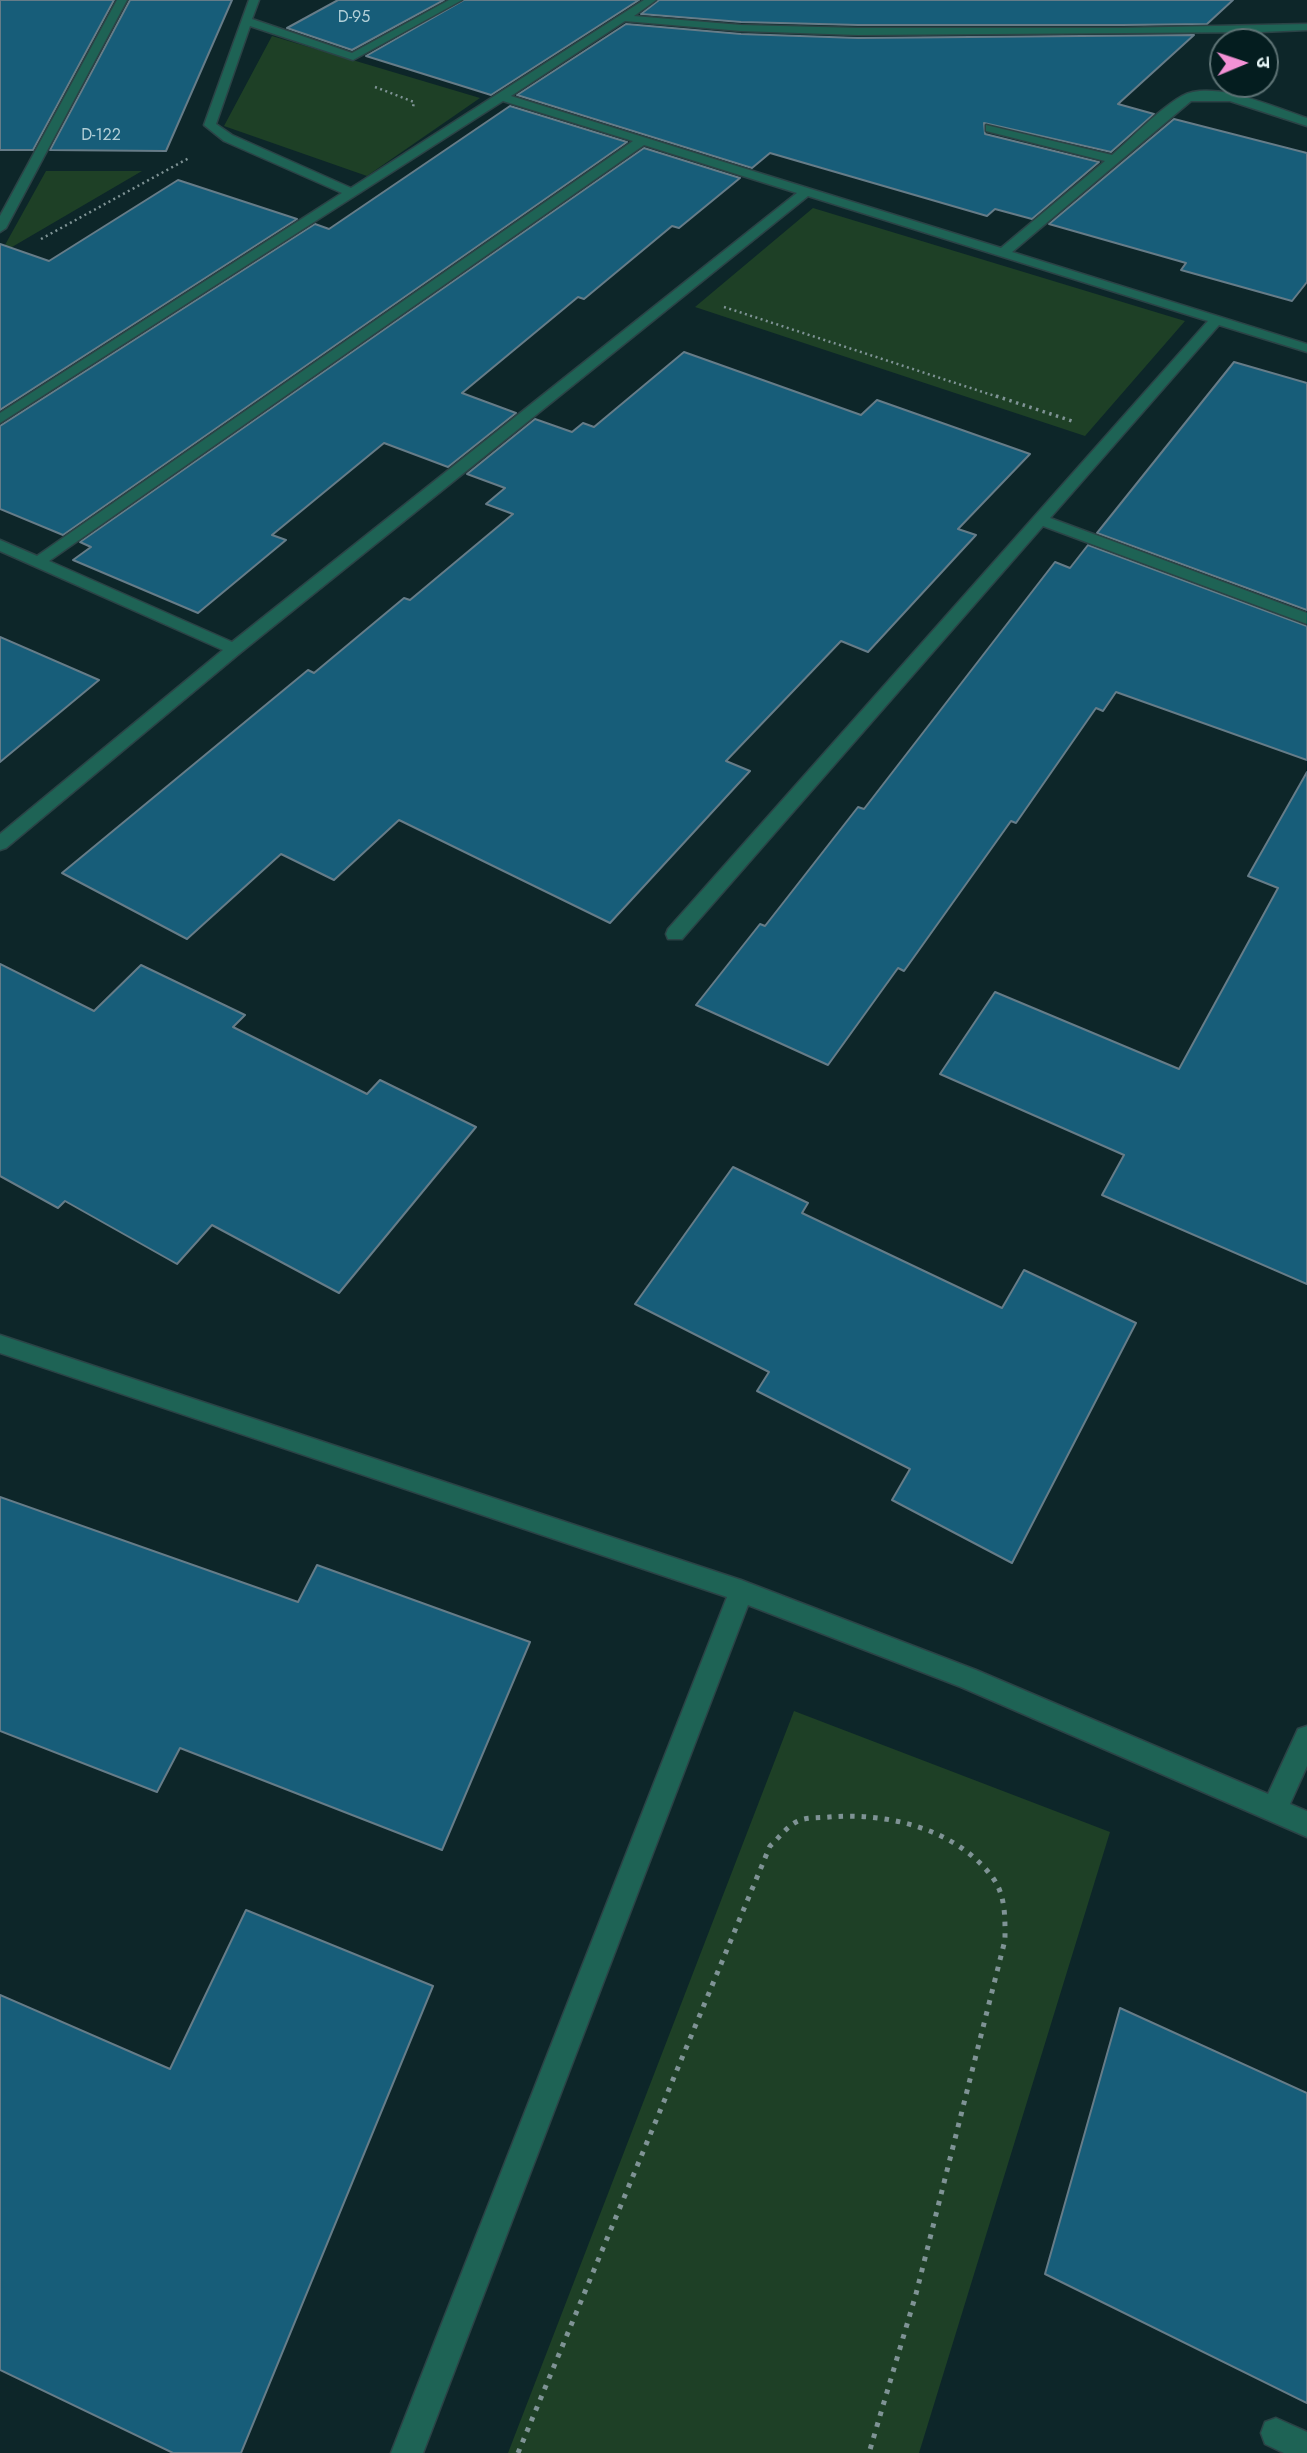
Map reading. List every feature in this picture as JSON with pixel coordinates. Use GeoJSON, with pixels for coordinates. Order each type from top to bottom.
{"type":"FeatureCollection","features":[{"type":"Feature","properties":{"kind":"street"},"geometry":{"type":"LineString","coordinates":[[0,228],[122,0]]}},
{"type":"Feature","properties":{"kind":"street"},"geometry":{"type":"LineString","coordinates":[[254,0],[210,125],[221,134],[352,193]]}},
{"type":"Feature","properties":{"kind":"street"},"geometry":{"type":"LineString","coordinates":[[246,21],[353,57],[457,0]]}},
{"type":"Feature","properties":{"kind":"street"},"geometry":{"type":"LineString","coordinates":[[0,419],[651,0]]}},
{"type":"Feature","properties":{"kind":"street"},"geometry":{"type":"LineString","coordinates":[[624,18],[706,28],[761,31],[1021,32],[1307,27]]}},
{"type":"Feature","properties":{"kind":"street"},"geometry":{"type":"LineString","coordinates":[[1002,254],[1187,98],[1196,95],[1226,97],[1307,121]]}},
{"type":"Feature","properties":{"kind":"street"},"geometry":{"type":"LineString","coordinates":[[503,97],[1307,348]]}},
{"type":"Feature","properties":{"kind":"street"},"geometry":{"type":"LineString","coordinates":[[990,128],[1114,159]]}},
{"type":"Feature","properties":{"kind":"street"},"geometry":{"type":"LineString","coordinates":[[38,562],[640,141]]}},
{"type":"Feature","properties":{"kind":"street"},"geometry":{"type":"LineString","coordinates":[[0,844],[234,649],[804,193]]}},
{"type":"Feature","properties":{"kind":"street"},"geometry":{"type":"LineString","coordinates":[[675,934],[1216,320]]}},
{"type":"Feature","properties":{"kind":"street"},"geometry":{"type":"LineString","coordinates":[[1040,520],[1307,619]]}},
{"type":"Feature","properties":{"kind":"street"},"geometry":{"type":"LineString","coordinates":[[0,545],[234,649]]}},
{"type":"Feature","properties":{"kind":"street"},"geometry":{"type":"LineString","coordinates":[[0,1344],[741,1591],[967,1678],[1307,1824]]}},
{"type":"Feature","properties":{"kind":"street"},"geometry":{"type":"LineString","coordinates":[[407,2453],[741,1591]]}},
{"type":"Feature","properties":{"kind":"street"},"geometry":{"type":"LineString","coordinates":[[1274,1810],[1307,1738]]}},
{"type":"Feature","properties":{"kind":"street"},"geometry":{"type":"LineString","coordinates":[[1276,2433],[1307,2448]]}},
{"type":"Feature","properties":{"kind":"path"},"geometry":{"type":"LineString","coordinates":[[367,85],[405,97],[414,102],[413,109]]}},
{"type":"Feature","properties":{"kind":"path"},"geometry":{"type":"LineString","coordinates":[[37,241],[183,163],[221,134]]}},
{"type":"Feature","properties":{"kind":"path"},"geometry":{"type":"LineString","coordinates":[[725,298],[722,307],[1073,422]]}},
{"type":"Feature","properties":{"kind":"path"},"geometry":{"type":"LineString","coordinates":[[518,2453],[770,1846],[798,1821],[846,1813],[888,1818],[928,1831],[963,1850],[993,1878],[1004,1904],[1005,1940],[916,2294],[869,2453]]}},
{"type":"Feature","properties":{"kind":"green space"},"geometry":{"type":"Polygon","coordinates":[[[272,36],[480,98],[367,176],[224,126],[272,36]]]}},
{"type":"Feature","properties":{"kind":"green space"},"geometry":{"type":"Polygon","coordinates":[[[46,171],[142,171],[0,254],[46,171]]]}},
{"type":"Feature","properties":{"kind":"green space"},"geometry":{"type":"Polygon","coordinates":[[[813,208],[1185,321],[1085,436],[695,307],[813,208]]]}},
{"type":"Feature","properties":{"kind":"green space"},"geometry":{"type":"Polygon","coordinates":[[[794,1711],[1110,1832],[919,2453],[508,2453],[794,1711]]]}},
{"type":"Feature","properties":{"kind":"building"},"geometry":{"type":"Polygon","coordinates":[[[0,0],[114,0],[33,150],[0,150],[0,0]]]}},
{"type":"Feature","properties":{"kind":"building"},"geometry":{"type":"Polygon","coordinates":[[[130,0],[232,0],[166,151],[50,150],[130,0]]]}},
{"type":"Feature","properties":{"kind":"building"},"geometry":{"type":"Polygon","coordinates":[[[338,0],[444,0],[352,50],[287,28],[338,0]]]}},
{"type":"Feature","properties":{"kind":"building"},"geometry":{"type":"Polygon","coordinates":[[[464,0],[639,0],[491,95],[366,56],[464,0]]]}},
{"type":"Feature","properties":{"kind":"building"},"geometry":{"type":"Polygon","coordinates":[[[659,0],[1233,0],[1207,24],[858,25],[741,22],[641,14],[659,0]]]}},
{"type":"Feature","properties":{"kind":"building"},"geometry":{"type":"Polygon","coordinates":[[[626,24],[741,34],[858,38],[1194,35],[1118,104],[1154,114],[1111,152],[984,123],[985,134],[1099,162],[1032,219],[995,209],[987,216],[770,153],[752,168],[517,95],[626,24]]]}},
{"type":"Feature","properties":{"kind":"building"},"geometry":{"type":"Polygon","coordinates":[[[510,106],[627,142],[63,535],[0,509],[0,426],[315,224],[329,229],[510,106]]]}},
{"type":"Feature","properties":{"kind":"building"},"geometry":{"type":"Polygon","coordinates":[[[1174,119],[1307,153],[1307,282],[1292,301],[1181,270],[1186,263],[1049,224],[1174,119]]]}},
{"type":"Feature","properties":{"kind":"building"},"geometry":{"type":"Polygon","coordinates":[[[644,148],[740,178],[679,228],[672,226],[584,299],[578,297],[462,393],[516,413],[448,467],[384,443],[272,535],[286,540],[198,613],[73,560],[91,547],[80,542],[644,148]]]}},
{"type":"Feature","properties":{"kind":"building"},"geometry":{"type":"Polygon","coordinates":[[[178,180],[297,219],[0,410],[0,244],[49,261],[178,180]]]}},
{"type":"Feature","properties":{"kind":"building"},"geometry":{"type":"Polygon","coordinates":[[[684,352],[861,415],[877,400],[1030,454],[958,529],[976,535],[868,652],[841,641],[726,761],[750,771],[610,923],[399,820],[334,880],[281,854],[187,939],[62,873],[308,670],[314,673],[404,598],[410,600],[513,514],[486,504],[505,488],[467,474],[535,419],[572,432],[583,423],[594,427],[684,352]]]}},
{"type":"Feature","properties":{"kind":"building"},"geometry":{"type":"Polygon","coordinates":[[[1234,362],[1307,383],[1307,610],[1097,533],[1234,362]]]}},
{"type":"Feature","properties":{"kind":"building"},"geometry":{"type":"Polygon","coordinates":[[[1088,545],[1307,626],[1307,760],[1116,692],[1103,711],[1096,708],[1016,823],[1011,821],[904,971],[898,968],[828,1065],[696,1005],[760,924],[765,926],[858,807],[864,809],[1055,562],[1070,568],[1088,545]]]}},
{"type":"Feature","properties":{"kind":"building"},"geometry":{"type":"Polygon","coordinates":[[[0,637],[99,680],[0,762],[0,637]]]}},
{"type":"Feature","properties":{"kind":"building"},"geometry":{"type":"Polygon","coordinates":[[[1307,772],[1307,1284],[1102,1195],[1124,1155],[940,1074],[995,992],[1179,1069],[1278,888],[1248,876],[1307,772]]]}},
{"type":"Feature","properties":{"kind":"building"},"geometry":{"type":"Polygon","coordinates":[[[0,964],[94,1011],[141,965],[245,1015],[233,1027],[367,1094],[380,1080],[476,1127],[339,1293],[212,1225],[177,1264],[65,1201],[58,1208],[0,1176],[0,964]]]}},
{"type":"Feature","properties":{"kind":"building"},"geometry":{"type":"Polygon","coordinates":[[[733,1167],[808,1203],[802,1213],[1002,1308],[1024,1270],[1136,1323],[1012,1563],[892,1500],[910,1469],[757,1391],[769,1372],[635,1304],[733,1167]]]}},
{"type":"Feature","properties":{"kind":"building"},"geometry":{"type":"Polygon","coordinates":[[[0,1497],[298,1602],[317,1565],[530,1642],[442,1850],[180,1748],[157,1792],[0,1731],[0,1497]]]}},
{"type":"Feature","properties":{"kind":"building"},"geometry":{"type":"Polygon","coordinates":[[[246,1910],[433,1986],[241,2453],[173,2453],[0,2370],[0,1995],[170,2069],[246,1910]]]}},
{"type":"Feature","properties":{"kind":"building"},"geometry":{"type":"Polygon","coordinates":[[[1120,2008],[1307,2093],[1307,2403],[1045,2274],[1120,2008]]]}}]}
